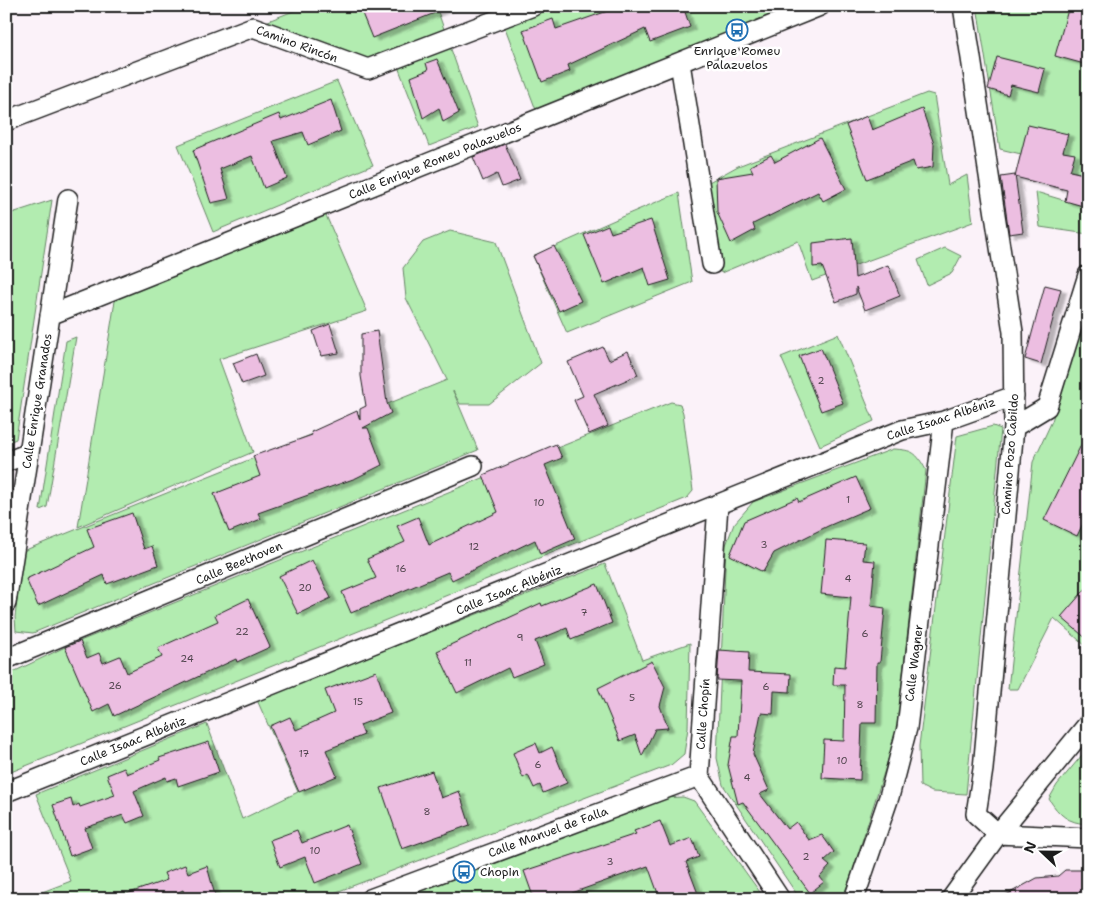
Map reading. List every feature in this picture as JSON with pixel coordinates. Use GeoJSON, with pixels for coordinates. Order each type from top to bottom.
{"type":"FeatureCollection","features":[{"type":"Feature","properties":{"kind":"street","name":"Camino Rincón"},"geometry":{"type":"LineString","coordinates":[[6,121],[253,27],[368,69],[532,6]]}},
{"type":"Feature","properties":{"kind":"street","name":"Calle Enrique Romeu Palazuelos"},"geometry":{"type":"LineString","coordinates":[[50,315],[820,6]]}},
{"type":"Feature","properties":{"kind":"street","name":"Camino Pozo Cabildo"},"geometry":{"type":"LineString","coordinates":[[963,6],[1013,332],[1014,427],[983,770],[976,814],[998,834]]}},
{"type":"Feature","properties":{"kind":"street"},"geometry":{"type":"LineString","coordinates":[[680,63],[712,264]]}},
{"type":"Feature","properties":{"kind":"street","name":"Calle Enrique Granados"},"geometry":{"type":"LineString","coordinates":[[6,603],[68,200]]}},
{"type":"Feature","properties":{"kind":"street"},"geometry":{"type":"LineString","coordinates":[[1014,427],[1047,407],[1088,275]]}},
{"type":"Feature","properties":{"kind":"street","name":"Calle Isaac Albéniz"},"geometry":{"type":"LineString","coordinates":[[6,792],[718,506],[902,430],[944,421],[1014,396]]}},
{"type":"Feature","properties":{"kind":"street","name":"Calle Wagner"},"geometry":{"type":"LineString","coordinates":[[854,899],[889,797],[906,728],[944,421]]}},
{"type":"Feature","properties":{"kind":"street"},"geometry":{"type":"LineString","coordinates":[[6,462],[29,453]]}},
{"type":"Feature","properties":{"kind":"street","name":"Calle Beethoven"},"geometry":{"type":"LineString","coordinates":[[6,660],[473,466]]}},
{"type":"Feature","properties":{"kind":"street","name":"Calle Chopín"},"geometry":{"type":"LineString","coordinates":[[699,776],[718,506]]}},
{"type":"Feature","properties":{"kind":"street"},"geometry":{"type":"LineString","coordinates":[[951,899],[998,834],[1088,724]]}},
{"type":"Feature","properties":{"kind":"street"},"geometry":{"type":"LineString","coordinates":[[699,776],[780,899]]}},
{"type":"Feature","properties":{"kind":"street","name":"Calle Manuel de Falla"},"geometry":{"type":"LineString","coordinates":[[370,899],[699,776]]}},
{"type":"Feature","properties":{"kind":"street"},"geometry":{"type":"LineString","coordinates":[[998,834],[1088,838]]}},
{"type":"Feature","properties":{"kind":"green space"},"geometry":{"type":"Polygon","coordinates":[[[306,6],[436,6],[478,127],[429,146],[395,59],[368,69],[253,27],[306,6]]]}},
{"type":"Feature","properties":{"kind":"green space"},"geometry":{"type":"Polygon","coordinates":[[[554,6],[796,6],[536,110],[504,25],[554,6]]]}},
{"type":"Feature","properties":{"kind":"green space"},"geometry":{"type":"Polygon","coordinates":[[[977,6],[1088,6],[1088,175],[1047,165],[1041,184],[1027,180],[1028,173],[1017,170],[1021,154],[1000,149],[977,6]]]}},
{"type":"Feature","properties":{"kind":"green space"},"geometry":{"type":"Polygon","coordinates":[[[337,81],[373,165],[213,232],[178,145],[337,81]]]}},
{"type":"Feature","properties":{"kind":"green space"},"geometry":{"type":"Polygon","coordinates":[[[927,93],[934,95],[948,185],[967,175],[973,222],[812,281],[798,241],[721,273],[709,182],[738,166],[927,93]]]}},
{"type":"Feature","properties":{"kind":"green space"},"geometry":{"type":"Polygon","coordinates":[[[1088,187],[1088,234],[1040,227],[1036,192],[1083,206],[1088,187]]]}},
{"type":"Feature","properties":{"kind":"green space"},"geometry":{"type":"Polygon","coordinates":[[[679,193],[692,282],[567,333],[533,256],[679,193]]]}},
{"type":"Feature","properties":{"kind":"green space"},"geometry":{"type":"Polygon","coordinates":[[[52,200],[16,439],[6,443],[6,215],[52,200]]]}},
{"type":"Feature","properties":{"kind":"green space"},"geometry":{"type":"Polygon","coordinates":[[[322,206],[367,311],[219,359],[253,452],[78,527],[115,301],[126,284],[322,206]]]}},
{"type":"Feature","properties":{"kind":"green space"},"geometry":{"type":"Polygon","coordinates":[[[450,231],[496,242],[541,363],[489,404],[460,404],[453,391],[478,450],[33,633],[16,631],[15,617],[23,551],[447,380],[406,298],[403,268],[423,242],[450,231]]]}},
{"type":"Feature","properties":{"kind":"green space"},"geometry":{"type":"Polygon","coordinates":[[[945,248],[961,256],[952,273],[927,285],[918,260],[945,248]]]}},
{"type":"Feature","properties":{"kind":"green space"},"geometry":{"type":"Polygon","coordinates":[[[1088,302],[1088,648],[1054,618],[1018,689],[1008,689],[1033,462],[1052,421],[1088,302]]]}},
{"type":"Feature","properties":{"kind":"green space"},"geometry":{"type":"Polygon","coordinates":[[[838,334],[874,421],[820,446],[781,357],[838,334]]]}},
{"type":"Feature","properties":{"kind":"green space"},"geometry":{"type":"Polygon","coordinates":[[[76,337],[47,507],[40,510],[66,341],[76,337]]]}},
{"type":"Feature","properties":{"kind":"green space"},"geometry":{"type":"Polygon","coordinates":[[[671,402],[680,404],[683,413],[693,491],[687,498],[6,774],[6,687],[9,674],[65,647],[671,402]]]}},
{"type":"Feature","properties":{"kind":"green space"},"geometry":{"type":"Polygon","coordinates":[[[993,426],[1001,429],[966,794],[932,792],[920,786],[919,746],[957,436],[993,426]]]}},
{"type":"Feature","properties":{"kind":"green space"},"geometry":{"type":"Polygon","coordinates":[[[893,449],[910,451],[919,459],[926,470],[896,735],[842,899],[800,899],[723,785],[717,758],[726,545],[734,524],[753,502],[893,449]]]}},
{"type":"Feature","properties":{"kind":"green space"},"geometry":{"type":"Polygon","coordinates":[[[605,564],[642,660],[690,643],[688,728],[684,754],[671,765],[318,899],[24,899],[71,881],[36,794],[207,724],[242,819],[298,792],[257,700],[605,564]]]}},
{"type":"Feature","properties":{"kind":"green space"},"geometry":{"type":"Polygon","coordinates":[[[1088,748],[1088,824],[1075,822],[1065,817],[1056,810],[1049,799],[1057,785],[1088,748]]]}},
{"type":"Feature","properties":{"kind":"green space"},"geometry":{"type":"Polygon","coordinates":[[[683,797],[694,801],[765,899],[406,899],[403,893],[632,812],[663,798],[683,797]]]}},
{"type":"Feature","properties":{"kind":"building"},"geometry":{"type":"Polygon","coordinates":[[[359,6],[450,6],[450,7],[372,38],[359,6]]]}},
{"type":"Feature","properties":{"kind":"building"},"geometry":{"type":"Polygon","coordinates":[[[622,6],[683,6],[690,27],[650,42],[645,29],[568,65],[570,71],[542,82],[523,30],[553,19],[556,29],[622,6]]]}},
{"type":"Feature","properties":{"kind":"building"},"geometry":{"type":"Polygon","coordinates":[[[1069,6],[1088,6],[1088,65],[1055,56],[1069,6]]]}},
{"type":"Feature","properties":{"kind":"building"},"geometry":{"type":"Polygon","coordinates":[[[997,57],[1045,69],[1039,92],[1011,85],[1008,95],[988,89],[997,57]]]}},
{"type":"Feature","properties":{"kind":"building"},"geometry":{"type":"Polygon","coordinates":[[[437,59],[459,113],[443,122],[439,108],[423,118],[411,77],[428,70],[426,63],[437,59]]]}},
{"type":"Feature","properties":{"kind":"building"},"geometry":{"type":"Polygon","coordinates":[[[331,100],[341,131],[308,145],[303,132],[273,141],[287,178],[264,188],[252,156],[220,169],[229,199],[211,203],[193,150],[279,114],[281,120],[331,100]]]}},
{"type":"Feature","properties":{"kind":"building"},"geometry":{"type":"Polygon","coordinates":[[[922,109],[934,144],[933,167],[916,170],[913,161],[867,179],[846,125],[867,116],[872,130],[922,109]]]}},
{"type":"Feature","properties":{"kind":"building"},"geometry":{"type":"Polygon","coordinates":[[[1028,125],[1068,134],[1063,152],[1075,154],[1070,171],[1088,175],[1083,206],[1065,201],[1067,190],[1015,177],[1028,125]]]}},
{"type":"Feature","properties":{"kind":"building"},"geometry":{"type":"Polygon","coordinates":[[[820,138],[846,189],[823,201],[818,192],[753,224],[755,230],[731,243],[717,212],[716,178],[753,172],[750,166],[771,155],[775,162],[820,138]]]}},
{"type":"Feature","properties":{"kind":"building"},"geometry":{"type":"Polygon","coordinates":[[[505,144],[520,180],[502,187],[497,174],[483,181],[473,157],[505,144]]]}},
{"type":"Feature","properties":{"kind":"building"},"geometry":{"type":"Polygon","coordinates":[[[1015,175],[1023,232],[1009,234],[1001,177],[1015,175]]]}},
{"type":"Feature","properties":{"kind":"building"},"geometry":{"type":"Polygon","coordinates":[[[651,220],[670,280],[650,286],[644,267],[604,284],[584,235],[608,225],[611,233],[651,220]]]}},
{"type":"Feature","properties":{"kind":"building"},"geometry":{"type":"Polygon","coordinates":[[[852,238],[855,278],[888,265],[900,296],[865,310],[856,287],[856,294],[836,302],[822,266],[813,267],[813,243],[852,238]]]}},
{"type":"Feature","properties":{"kind":"building"},"geometry":{"type":"Polygon","coordinates":[[[554,246],[581,301],[559,311],[533,256],[554,246]]]}},
{"type":"Feature","properties":{"kind":"building"},"geometry":{"type":"Polygon","coordinates":[[[1045,285],[1061,289],[1041,364],[1025,359],[1045,285]]]}},
{"type":"Feature","properties":{"kind":"building"},"geometry":{"type":"Polygon","coordinates":[[[330,324],[339,353],[321,356],[313,331],[330,324]]]}},
{"type":"Feature","properties":{"kind":"building"},"geometry":{"type":"Polygon","coordinates":[[[377,331],[387,403],[391,413],[363,428],[368,428],[382,465],[356,478],[258,513],[261,519],[229,532],[214,494],[260,476],[253,456],[312,435],[311,432],[357,411],[360,420],[360,409],[366,406],[361,376],[361,334],[377,331]]]}},
{"type":"Feature","properties":{"kind":"building"},"geometry":{"type":"Polygon","coordinates":[[[603,347],[609,360],[628,351],[638,375],[594,394],[608,426],[589,434],[574,400],[583,396],[568,362],[603,347]]]}},
{"type":"Feature","properties":{"kind":"building"},"geometry":{"type":"Polygon","coordinates":[[[821,348],[843,403],[821,411],[799,356],[821,348]]]}},
{"type":"Feature","properties":{"kind":"building"},"geometry":{"type":"Polygon","coordinates":[[[256,354],[264,376],[242,384],[233,363],[256,354]]]}},
{"type":"Feature","properties":{"kind":"building"},"geometry":{"type":"Polygon","coordinates":[[[1088,431],[1088,513],[1077,536],[1044,520],[1088,431]]]}},
{"type":"Feature","properties":{"kind":"building"},"geometry":{"type":"Polygon","coordinates":[[[556,444],[562,458],[545,465],[575,539],[540,554],[535,540],[452,580],[448,572],[351,613],[342,592],[376,578],[367,559],[405,542],[397,526],[418,517],[429,545],[498,512],[483,475],[556,444]]]}},
{"type":"Feature","properties":{"kind":"building"},"geometry":{"type":"Polygon","coordinates":[[[856,477],[870,508],[828,526],[774,553],[763,572],[730,555],[744,521],[797,498],[799,502],[856,477]]]}},
{"type":"Feature","properties":{"kind":"building"},"geometry":{"type":"Polygon","coordinates":[[[132,513],[144,549],[152,546],[158,565],[107,584],[104,575],[38,606],[26,579],[94,547],[87,529],[132,513]]]}},
{"type":"Feature","properties":{"kind":"building"},"geometry":{"type":"Polygon","coordinates":[[[826,540],[865,543],[863,560],[875,561],[871,606],[885,608],[880,662],[877,662],[876,723],[862,723],[860,780],[822,778],[824,740],[844,741],[845,685],[833,685],[834,666],[845,667],[851,597],[821,594],[826,540]]]}},
{"type":"Feature","properties":{"kind":"building"},"geometry":{"type":"Polygon","coordinates":[[[312,560],[331,598],[298,614],[279,576],[312,560]]]}},
{"type":"Feature","properties":{"kind":"building"},"geometry":{"type":"Polygon","coordinates":[[[597,584],[612,623],[571,640],[567,628],[535,641],[544,664],[512,677],[508,668],[457,693],[437,651],[541,603],[542,606],[597,584]]]}},
{"type":"Feature","properties":{"kind":"building"},"geometry":{"type":"Polygon","coordinates":[[[1088,586],[1088,640],[1061,617],[1088,586]]]}},
{"type":"Feature","properties":{"kind":"building"},"geometry":{"type":"Polygon","coordinates":[[[248,599],[270,647],[237,662],[236,659],[114,716],[109,704],[93,712],[65,647],[80,641],[87,658],[99,653],[103,663],[120,656],[127,673],[162,657],[158,648],[218,621],[215,615],[248,599]]]}},
{"type":"Feature","properties":{"kind":"building"},"geometry":{"type":"Polygon","coordinates":[[[719,650],[749,652],[748,672],[791,674],[790,692],[774,691],[773,714],[761,713],[753,754],[769,790],[760,794],[787,829],[796,822],[809,840],[822,835],[834,852],[824,861],[830,866],[820,877],[824,882],[810,893],[743,802],[738,804],[728,765],[733,736],[738,736],[741,681],[717,680],[719,650]]]}},
{"type":"Feature","properties":{"kind":"building"},"geometry":{"type":"Polygon","coordinates":[[[652,661],[665,687],[660,706],[668,728],[655,729],[642,756],[635,735],[620,741],[598,688],[652,661]]]}},
{"type":"Feature","properties":{"kind":"building"},"geometry":{"type":"Polygon","coordinates":[[[376,671],[391,713],[360,725],[364,735],[326,750],[337,776],[299,792],[270,726],[290,717],[296,730],[334,713],[325,690],[376,671]]]}},
{"type":"Feature","properties":{"kind":"building"},"geometry":{"type":"Polygon","coordinates":[[[209,742],[219,772],[178,786],[176,778],[167,781],[166,777],[134,791],[144,816],[127,823],[123,815],[85,828],[92,848],[70,856],[53,805],[71,799],[73,807],[79,804],[80,807],[115,795],[107,775],[124,768],[127,774],[160,760],[159,758],[209,742]]]}},
{"type":"Feature","properties":{"kind":"building"},"geometry":{"type":"Polygon","coordinates":[[[536,743],[540,753],[552,747],[567,783],[543,793],[540,785],[534,788],[528,775],[523,778],[513,753],[536,743]]]}},
{"type":"Feature","properties":{"kind":"building"},"geometry":{"type":"Polygon","coordinates":[[[432,771],[441,798],[459,791],[470,825],[402,849],[381,788],[432,771]]]}},
{"type":"Feature","properties":{"kind":"building"},"geometry":{"type":"Polygon","coordinates":[[[660,821],[670,846],[692,838],[699,857],[686,862],[700,899],[660,899],[648,866],[572,893],[574,899],[534,899],[524,871],[636,834],[634,831],[660,821]]]}},
{"type":"Feature","properties":{"kind":"building"},"geometry":{"type":"Polygon","coordinates":[[[347,825],[362,864],[315,883],[305,857],[280,867],[270,840],[297,830],[302,843],[347,825]]]}},
{"type":"Feature","properties":{"kind":"building"},"geometry":{"type":"Polygon","coordinates":[[[185,865],[188,873],[207,866],[216,899],[186,899],[183,890],[164,899],[122,899],[121,896],[167,880],[164,873],[185,865]]]}},
{"type":"Feature","properties":{"kind":"building"},"geometry":{"type":"Polygon","coordinates":[[[1065,870],[1088,870],[1088,893],[1037,899],[999,899],[1037,878],[1058,876],[1065,870]]]}},
{"type":"Feature","properties":{"kind":"place","name":"Enrique Romeu Palazuelos"},"geometry":{"type":"Point","coordinates":[737,30]}},
{"type":"Feature","properties":{"kind":"place","name":"Chopin"},"geometry":{"type":"Point","coordinates":[464,872]}}]}
